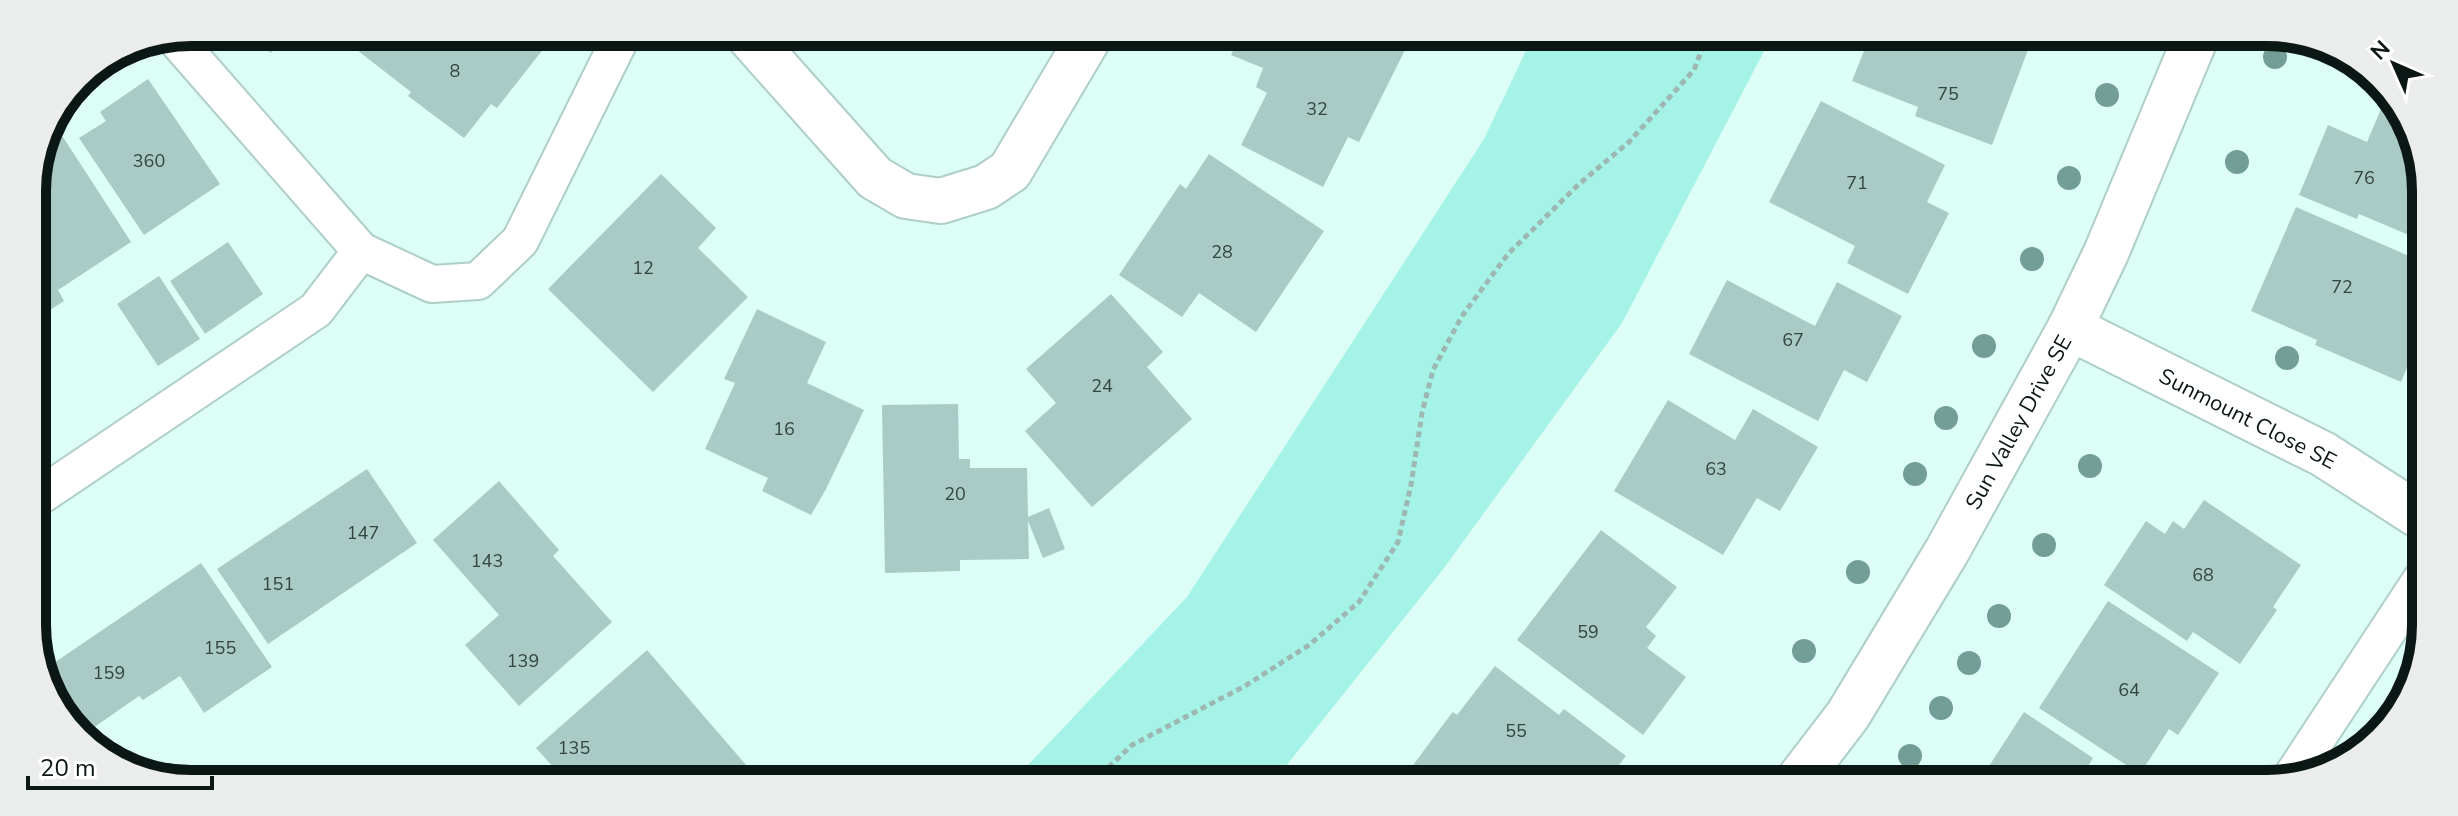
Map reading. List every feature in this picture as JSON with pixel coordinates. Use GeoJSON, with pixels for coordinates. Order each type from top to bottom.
{"type":"FeatureCollection","features":[{"type":"Feature","properties":{"kind":"street"},"geometry":{"type":"LineString","coordinates":[[758,46],[875,178],[906,196],[941,201],[986,187],[1010,171],[1084,46]]}},
{"type":"Feature","properties":{"kind":"street","name":"Sun Valley Drive SE"},"geometry":{"type":"LineString","coordinates":[[1806,770],[1848,715],[1922,592],[2070,328],[2106,253],[2192,46]]}},
{"type":"Feature","properties":{"kind":"street","name":"Sunmount Close SE"},"geometry":{"type":"LineString","coordinates":[[2070,328],[2323,454],[2412,511]]}},
{"type":"Feature","properties":{"kind":"lane"},"geometry":{"type":"LineString","coordinates":[[182,46],[361,251],[432,284],[478,281],[520,241],[617,46]]}},
{"type":"Feature","properties":{"kind":"lane"},"geometry":{"type":"LineString","coordinates":[[46,492],[316,310],[361,251]]}},
{"type":"Feature","properties":{"kind":"lane"},"geometry":{"type":"LineString","coordinates":[[2299,766],[2412,594]]}},
{"type":"Feature","properties":{"kind":"path"},"geometry":{"type":"LineString","coordinates":[[1106,770],[1132,745],[1245,686],[1309,645],[1359,602],[1398,542],[1433,370],[1462,316],[1508,254],[1579,184],[1629,142],[1694,70],[1703,46]]}},
{"type":"Feature","properties":{"kind":"green space"},"geometry":{"type":"Polygon","coordinates":[[[1528,46],[1767,46],[1622,323],[1444,568],[1283,770],[1023,770],[1187,597],[1484,139],[1528,46]]]}},
{"type":"Feature","properties":{"kind":"building"},"geometry":{"type":"Polygon","coordinates":[[[262,46],[276,46],[271,53],[262,46]]]}},
{"type":"Feature","properties":{"kind":"building"},"geometry":{"type":"Polygon","coordinates":[[[360,46],[546,46],[497,108],[491,104],[464,138],[408,96],[411,92],[357,50],[360,46]]]}},
{"type":"Feature","properties":{"kind":"building"},"geometry":{"type":"Polygon","coordinates":[[[1236,46],[1407,46],[1359,142],[1348,137],[1323,187],[1241,145],[1267,93],[1256,87],[1263,68],[1231,55],[1236,46]]]}},
{"type":"Feature","properties":{"kind":"building"},"geometry":{"type":"Polygon","coordinates":[[[1866,46],[2017,46],[2028,50],[1992,145],[1915,116],[1918,107],[1852,81],[1866,46]]]}},
{"type":"Feature","properties":{"kind":"building"},"geometry":{"type":"Polygon","coordinates":[[[148,79],[220,184],[144,235],[79,138],[106,121],[100,112],[148,79]]]}},
{"type":"Feature","properties":{"kind":"building"},"geometry":{"type":"Polygon","coordinates":[[[1821,101],[1945,165],[1927,202],[1949,213],[1908,294],[1847,263],[1855,246],[1769,202],[1821,101]]]}},
{"type":"Feature","properties":{"kind":"building"},"geometry":{"type":"Polygon","coordinates":[[[2383,104],[2388,110],[2409,163],[2412,236],[2359,214],[2357,219],[2299,195],[2328,125],[2367,142],[2383,104]]]}},
{"type":"Feature","properties":{"kind":"building"},"geometry":{"type":"Polygon","coordinates":[[[63,137],[131,242],[58,290],[64,301],[46,313],[46,181],[54,143],[63,137]]]}},
{"type":"Feature","properties":{"kind":"building"},"geometry":{"type":"Polygon","coordinates":[[[1209,154],[1324,231],[1256,332],[1199,293],[1182,317],[1119,275],[1180,184],[1186,189],[1209,154]]]}},
{"type":"Feature","properties":{"kind":"building"},"geometry":{"type":"Polygon","coordinates":[[[661,174],[716,228],[698,248],[748,297],[653,392],[548,289],[661,174]]]}},
{"type":"Feature","properties":{"kind":"building"},"geometry":{"type":"Polygon","coordinates":[[[2296,207],[2412,257],[2412,355],[2401,382],[2315,345],[2317,340],[2251,311],[2296,207]]]}},
{"type":"Feature","properties":{"kind":"building"},"geometry":{"type":"Polygon","coordinates":[[[228,242],[263,294],[205,334],[170,281],[228,242]]]}},
{"type":"Feature","properties":{"kind":"building"},"geometry":{"type":"Polygon","coordinates":[[[159,276],[200,339],[158,366],[117,304],[159,276]]]}},
{"type":"Feature","properties":{"kind":"building"},"geometry":{"type":"Polygon","coordinates":[[[1727,280],[1815,326],[1837,282],[1902,316],[1867,382],[1844,370],[1818,421],[1689,354],[1727,280]]]}},
{"type":"Feature","properties":{"kind":"building"},"geometry":{"type":"Polygon","coordinates":[[[1111,294],[1163,352],[1147,367],[1192,419],[1092,507],[1025,431],[1056,403],[1026,369],[1111,294]]]}},
{"type":"Feature","properties":{"kind":"building"},"geometry":{"type":"Polygon","coordinates":[[[757,309],[826,342],[807,383],[864,410],[811,515],[762,491],[768,478],[705,449],[735,383],[724,379],[757,309]]]}},
{"type":"Feature","properties":{"kind":"building"},"geometry":{"type":"Polygon","coordinates":[[[1668,400],[1735,440],[1753,409],[1818,447],[1780,511],[1757,498],[1723,555],[1614,491],[1668,400]]]}},
{"type":"Feature","properties":{"kind":"building"},"geometry":{"type":"Polygon","coordinates":[[[958,404],[959,459],[970,459],[970,468],[1027,468],[1028,517],[1049,508],[1065,549],[1043,558],[1028,521],[1029,559],[960,560],[960,571],[885,573],[882,405],[958,404]]]}},
{"type":"Feature","properties":{"kind":"building"},"geometry":{"type":"Polygon","coordinates":[[[367,469],[417,543],[268,644],[217,569],[367,469]]]}},
{"type":"Feature","properties":{"kind":"building"},"geometry":{"type":"Polygon","coordinates":[[[499,481],[559,550],[553,556],[612,622],[519,706],[465,645],[499,615],[433,540],[499,481]]]}},
{"type":"Feature","properties":{"kind":"building"},"geometry":{"type":"Polygon","coordinates":[[[2204,500],[2301,565],[2273,607],[2277,610],[2240,664],[2193,632],[2187,641],[2104,585],[2146,521],[2165,534],[2173,521],[2184,529],[2204,500]]]}},
{"type":"Feature","properties":{"kind":"building"},"geometry":{"type":"Polygon","coordinates":[[[1601,530],[1677,587],[1646,627],[1656,636],[1647,648],[1686,677],[1643,735],[1517,640],[1601,530]]]}},
{"type":"Feature","properties":{"kind":"building"},"geometry":{"type":"Polygon","coordinates":[[[201,563],[272,667],[204,713],[180,676],[143,700],[139,696],[90,730],[65,698],[52,664],[201,563]]]}},
{"type":"Feature","properties":{"kind":"building"},"geometry":{"type":"Polygon","coordinates":[[[2108,601],[2219,673],[2178,735],[2169,729],[2143,770],[2134,770],[2039,708],[2108,601]]]}},
{"type":"Feature","properties":{"kind":"building"},"geometry":{"type":"Polygon","coordinates":[[[647,650],[750,770],[603,770],[600,767],[597,770],[556,770],[536,748],[647,650]]]}},
{"type":"Feature","properties":{"kind":"building"},"geometry":{"type":"Polygon","coordinates":[[[1495,666],[1559,715],[1564,709],[1626,756],[1615,770],[1409,770],[1451,714],[1457,715],[1495,666]]]}},
{"type":"Feature","properties":{"kind":"building"},"geometry":{"type":"Polygon","coordinates":[[[2024,712],[2093,758],[2086,770],[1986,770],[2024,712]]]}}]}
